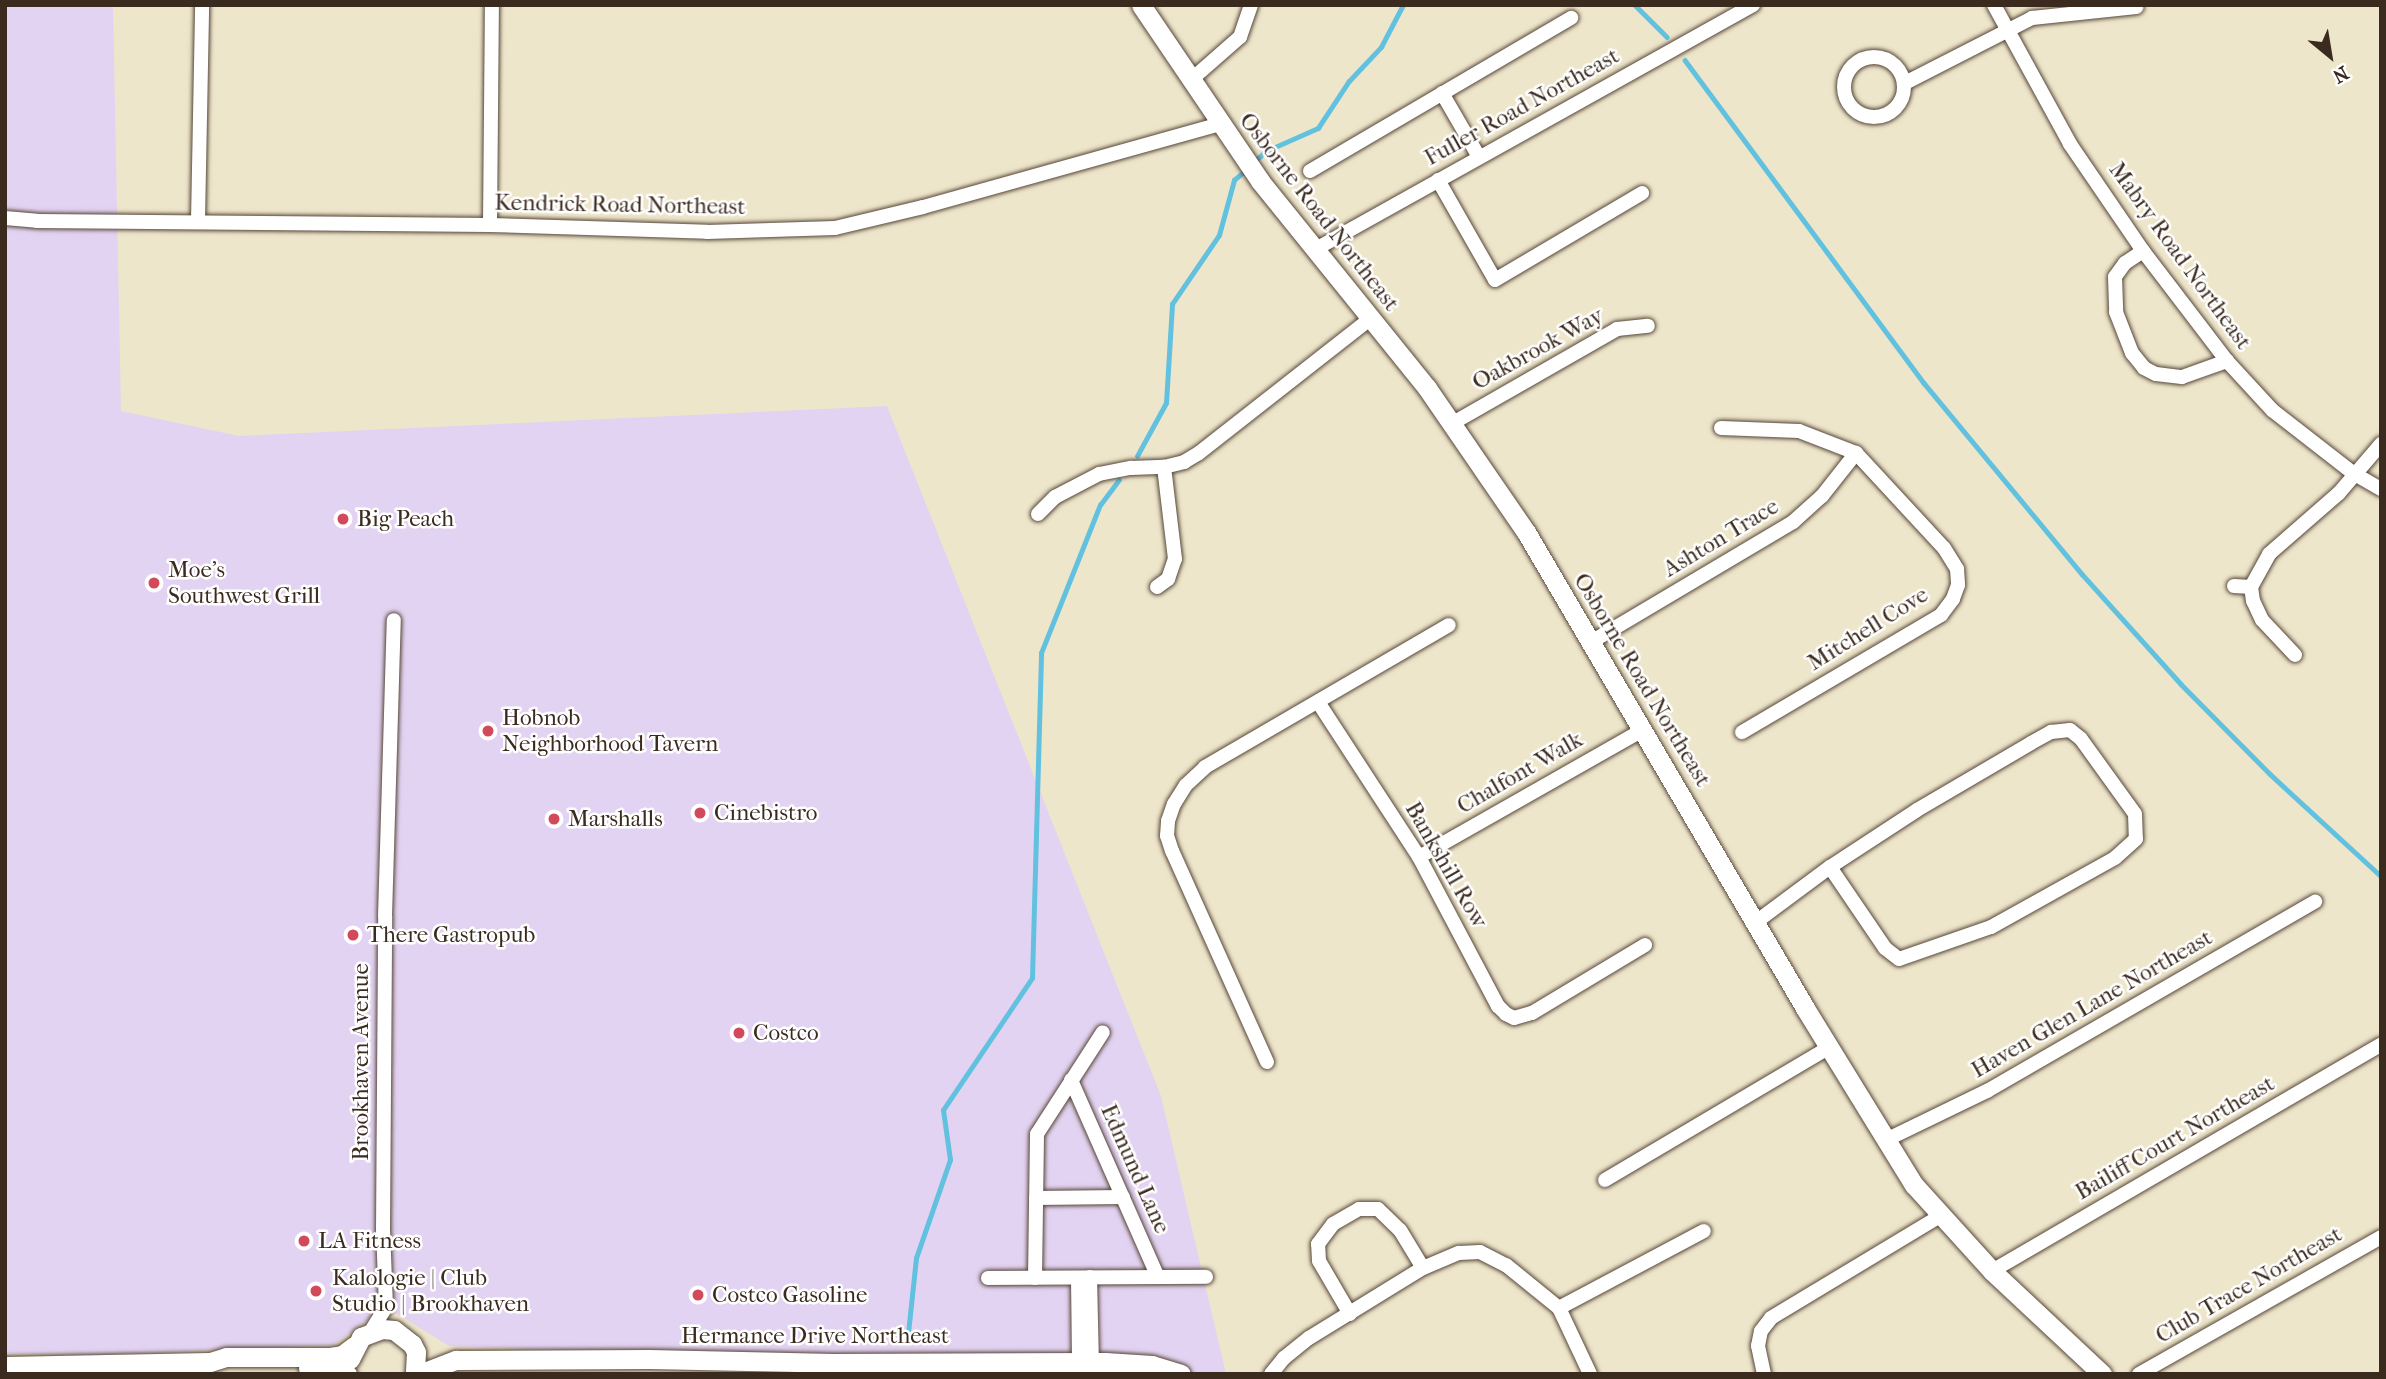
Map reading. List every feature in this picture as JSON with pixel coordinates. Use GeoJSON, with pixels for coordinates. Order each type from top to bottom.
{"type":"FeatureCollection","features":[{"type":"Feature","properties":{"kind":"street"},"geometry":{"type":"LineString","coordinates":[[198,220],[202,5]]}},
{"type":"Feature","properties":{"kind":"street"},"geometry":{"type":"LineString","coordinates":[[490,225],[492,5]]}},
{"type":"Feature","properties":{"kind":"street","name":"Osborne Road Northeast"},"geometry":{"type":"LineString","coordinates":[[1141,5],[1260,181],[1453,423],[1526,532],[1914,1185],[1992,1271],[2102,1374]]}},
{"type":"Feature","properties":{"kind":"street"},"geometry":{"type":"LineString","coordinates":[[1192,79],[1240,37],[1251,5]]}},
{"type":"Feature","properties":{"kind":"street","name":"Fuller Road Northeast"},"geometry":{"type":"LineString","coordinates":[[1314,250],[1753,5]]}},
{"type":"Feature","properties":{"kind":"street","name":"Mabry Road Northeast"},"geometry":{"type":"LineString","coordinates":[[1994,5],[2070,144],[2143,251],[2227,360],[2272,410],[2353,473],[2381,489]]}},
{"type":"Feature","properties":{"kind":"street"},"geometry":{"type":"LineString","coordinates":[[1905,83],[2032,18],[2139,6]]}},
{"type":"Feature","properties":{"kind":"street"},"geometry":{"type":"LineString","coordinates":[[1310,171],[1571,18]]}},
{"type":"Feature","properties":{"kind":"street"},"geometry":{"type":"LineString","coordinates":[[1874,55],[1888,59],[1905,83],[1905,92],[1896,110],[1875,117],[1853,108],[1843,82],[1853,65],[1874,55]]}},
{"type":"Feature","properties":{"kind":"street"},"geometry":{"type":"LineString","coordinates":[[1442,93],[1479,157]]}},
{"type":"Feature","properties":{"kind":"street","name":"Kendrick Road Northeast"},"geometry":{"type":"LineString","coordinates":[[5,218],[37,221],[198,220],[490,225],[707,232],[835,228],[1225,131]]}},
{"type":"Feature","properties":{"kind":"street"},"geometry":{"type":"LineString","coordinates":[[1438,180],[1495,281],[1642,193]]}},
{"type":"Feature","properties":{"kind":"street"},"geometry":{"type":"LineString","coordinates":[[2143,251],[2125,263],[2115,277],[2116,313],[2132,353],[2144,368],[2155,374],[2182,377],[2227,360]]}},
{"type":"Feature","properties":{"kind":"street"},"geometry":{"type":"LineString","coordinates":[[1038,514],[1055,497],[1099,474],[1131,468],[1164,467],[1184,462],[1209,447],[1370,319]]}},
{"type":"Feature","properties":{"kind":"street","name":"Oakbrook Way"},"geometry":{"type":"LineString","coordinates":[[1453,423],[1616,329],[1648,326]]}},
{"type":"Feature","properties":{"kind":"street","name":"Mitchell Cove"},"geometry":{"type":"LineString","coordinates":[[1721,428],[1799,431],[1856,453],[1944,548],[1957,569],[1958,585],[1953,599],[1941,615],[1742,732]]}},
{"type":"Feature","properties":{"kind":"street"},"geometry":{"type":"LineString","coordinates":[[2295,655],[2262,620],[2253,601],[2251,587],[2269,554],[2339,493],[2353,473],[2381,444]]}},
{"type":"Feature","properties":{"kind":"street","name":"Ashton Trace"},"geometry":{"type":"LineString","coordinates":[[1591,642],[1793,523],[1822,496],[1856,453]]}},
{"type":"Feature","properties":{"kind":"street"},"geometry":{"type":"LineString","coordinates":[[1157,587],[1168,579],[1175,559],[1164,467]]}},
{"type":"Feature","properties":{"kind":"street"},"geometry":{"type":"LineString","coordinates":[[2234,586],[2251,587]]}},
{"type":"Feature","properties":{"kind":"street","name":"Brookhaven Avenue"},"geometry":{"type":"LineString","coordinates":[[386,1307],[384,1013],[394,620]]}},
{"type":"Feature","properties":{"kind":"street"},"geometry":{"type":"LineString","coordinates":[[1267,1062],[1172,851],[1167,836],[1168,821],[1186,785],[1205,767],[1449,625]]}},
{"type":"Feature","properties":{"kind":"street","name":"Bankshill Row"},"geometry":{"type":"LineString","coordinates":[[1318,702],[1419,857],[1498,1006],[1514,1018],[1532,1013],[1645,945]]}},
{"type":"Feature","properties":{"kind":"street","name":"Chalfont Walk"},"geometry":{"type":"LineString","coordinates":[[1419,857],[1644,729]]}},
{"type":"Feature","properties":{"kind":"street"},"geometry":{"type":"LineString","coordinates":[[1756,922],[1830,867],[1917,810],[2051,732],[2070,730],[2081,738],[2135,814],[2136,839],[2115,858],[1991,927],[1899,959],[1885,948],[1830,867]]}},
{"type":"Feature","properties":{"kind":"street","name":"Haven Glen Lane Northeast"},"geometry":{"type":"LineString","coordinates":[[1888,1139],[1987,1091],[2315,902]]}},
{"type":"Feature","properties":{"kind":"street"},"geometry":{"type":"LineString","coordinates":[[1035,1278],[1037,1134],[1103,1032]]}},
{"type":"Feature","properties":{"kind":"street","name":"Bailiff Court Northeast"},"geometry":{"type":"LineString","coordinates":[[1992,1271],[2381,1045]]}},
{"type":"Feature","properties":{"kind":"street"},"geometry":{"type":"LineString","coordinates":[[1605,1180],[1830,1047]]}},
{"type":"Feature","properties":{"kind":"street","name":"Edmund Lane"},"geometry":{"type":"LineString","coordinates":[[1071,1080],[1158,1277]]}},
{"type":"Feature","properties":{"kind":"street"},"geometry":{"type":"LineString","coordinates":[[1036,1198],[1123,1197]]}},
{"type":"Feature","properties":{"kind":"street"},"geometry":{"type":"LineString","coordinates":[[1350,1314],[1319,1261],[1318,1244],[1333,1224],[1359,1209],[1378,1209],[1400,1230],[1423,1268]]}},
{"type":"Feature","properties":{"kind":"street"},"geometry":{"type":"LineString","coordinates":[[1764,1374],[1758,1346],[1761,1331],[1770,1318],[1940,1216]]}},
{"type":"Feature","properties":{"kind":"street"},"geometry":{"type":"LineString","coordinates":[[1559,1308],[1704,1231]]}},
{"type":"Feature","properties":{"kind":"street","name":"Club Trace Northeast"},"geometry":{"type":"LineString","coordinates":[[2139,1374],[2381,1237]]}},
{"type":"Feature","properties":{"kind":"street"},"geometry":{"type":"LineString","coordinates":[[1271,1374],[1284,1358],[1308,1338],[1423,1268],[1459,1253],[1480,1252],[1506,1265],[1559,1308],[1590,1374]]}},
{"type":"Feature","properties":{"kind":"street"},"geometry":{"type":"LineString","coordinates":[[988,1278],[1206,1277]]}},
{"type":"Feature","properties":{"kind":"street"},"geometry":{"type":"LineString","coordinates":[[1084,1278],[1085,1362]]}},
{"type":"Feature","properties":{"kind":"street"},"geometry":{"type":"LineString","coordinates":[[371,1331],[394,1330],[386,1307]]}},
{"type":"Feature","properties":{"kind":"street"},"geometry":{"type":"LineString","coordinates":[[5,1367],[210,1362],[226,1357],[330,1357],[342,1355],[371,1331],[380,1321],[386,1307]]}},
{"type":"Feature","properties":{"kind":"street","name":"Hermance Drive Northeast"},"geometry":{"type":"LineString","coordinates":[[394,1330],[404,1336],[416,1352],[447,1363]]}},
{"type":"Feature","properties":{"kind":"street"},"geometry":{"type":"LineString","coordinates":[[210,1362],[226,1367],[329,1368],[349,1374],[354,1346]]}},
{"type":"Feature","properties":{"kind":"street","name":"Hermance Drive Northeast"},"geometry":{"type":"LineString","coordinates":[[416,1352],[417,1374],[456,1360],[635,1359],[834,1363],[1085,1362],[1152,1365],[1181,1374]]}},
{"type":"Feature","properties":{"kind":"shaded area"},"geometry":{"type":"Polygon","coordinates":[[[5,5],[113,5],[121,411],[239,436],[887,406],[1161,1096],[1226,1374],[449,1346],[386,1307],[333,1345],[89,1355],[5,1353],[5,5]]]}},
{"type":"Feature","properties":{"kind":"waterway"},"geometry":{"type":"LineString","coordinates":[[1253,163],[1266,151],[1318,128],[1349,81],[1381,47],[1403,5]]}},
{"type":"Feature","properties":{"kind":"waterway"},"geometry":{"type":"LineString","coordinates":[[1635,5],[1667,37]]}},
{"type":"Feature","properties":{"kind":"waterway"},"geometry":{"type":"LineString","coordinates":[[1685,60],[1924,383],[2082,574],[2181,684],[2270,774],[2381,876]]}},
{"type":"Feature","properties":{"kind":"waterway"},"geometry":{"type":"LineString","coordinates":[[1137,456],[1166,403],[1172,304],[1219,235],[1234,180],[1247,169]]}},
{"type":"Feature","properties":{"kind":"waterway"},"geometry":{"type":"LineString","coordinates":[[908,1333],[916,1258],[950,1160],[943,1110],[1032,978],[1041,653],[1100,505],[1119,480]]}},
{"type":"Feature","properties":{"kind":"place","name":"Big Peach"},"geometry":{"type":"Point","coordinates":[343,519]}},
{"type":"Feature","properties":{"kind":"place","name":"Moe's Southwest Grill"},"geometry":{"type":"Point","coordinates":[154,583]}},
{"type":"Feature","properties":{"kind":"place","name":"Hobnob Neighborhood Tavern"},"geometry":{"type":"Point","coordinates":[488,731]}},
{"type":"Feature","properties":{"kind":"place","name":"Cinebistro"},"geometry":{"type":"Point","coordinates":[700,813]}},
{"type":"Feature","properties":{"kind":"place","name":"Marshalls"},"geometry":{"type":"Point","coordinates":[554,819]}},
{"type":"Feature","properties":{"kind":"place","name":"There Gastropub"},"geometry":{"type":"Point","coordinates":[353,935]}},
{"type":"Feature","properties":{"kind":"place","name":"Costco"},"geometry":{"type":"Point","coordinates":[739,1033]}},
{"type":"Feature","properties":{"kind":"place","name":"LA Fitness"},"geometry":{"type":"Point","coordinates":[304,1241]}},
{"type":"Feature","properties":{"kind":"place","name":"Kalologie | Club Studio | Brookhaven"},"geometry":{"type":"Point","coordinates":[316,1291]}},
{"type":"Feature","properties":{"kind":"place","name":"Costco Gasoline"},"geometry":{"type":"Point","coordinates":[698,1295]}}]}
